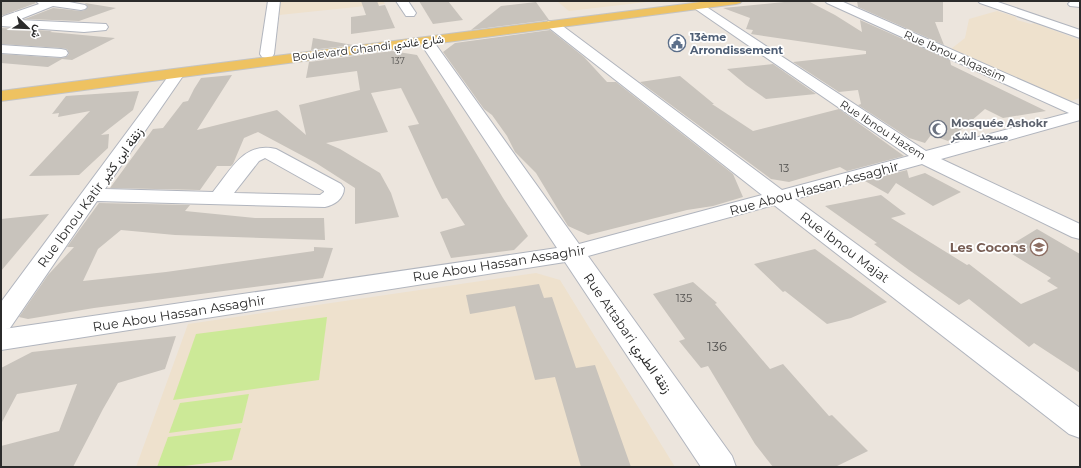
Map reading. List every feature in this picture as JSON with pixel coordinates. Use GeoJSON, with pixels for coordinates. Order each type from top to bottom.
{"type":"FeatureCollection","features":[{"type":"Feature","properties":{"kind":"main road","name":"Boulevard Ghandi شارع غاندي"},"geometry":{"type":"LineString","coordinates":[[1,87],[690,3],[736,1]]}},
{"type":"Feature","properties":{"kind":"main road","name":"Boulevard Ghandi شارع غاندي"},"geometry":{"type":"LineString","coordinates":[[1,96],[552,24],[690,3]]}},
{"type":"Feature","properties":{"kind":"street"},"geometry":{"type":"LineString","coordinates":[[267,54],[274,1]]}},
{"type":"Feature","properties":{"kind":"street"},"geometry":{"type":"LineString","coordinates":[[402,1],[410,13]]}},
{"type":"Feature","properties":{"kind":"street","name":"Rue Ibnou Alqassim"},"geometry":{"type":"LineString","coordinates":[[831,1],[1080,112]]}},
{"type":"Feature","properties":{"kind":"street"},"geometry":{"type":"LineString","coordinates":[[984,1],[1080,34]]}},
{"type":"Feature","properties":{"kind":"street"},"geometry":{"type":"LineString","coordinates":[[1,22],[46,2],[80,7]]}},
{"type":"Feature","properties":{"kind":"street","name":"Rue Ibnou Hazem"},"geometry":{"type":"LineString","coordinates":[[690,3],[923,157],[1080,232]]}},
{"type":"Feature","properties":{"kind":"street"},"geometry":{"type":"LineString","coordinates":[[1,22],[84,28],[102,27]]}},
{"type":"Feature","properties":{"kind":"street","name":"Rue Ibnou Majat"},"geometry":{"type":"LineString","coordinates":[[552,24],[1080,425]]}},
{"type":"Feature","properties":{"kind":"street","name":"Rue Attabari زنقة الطبري"},"geometry":{"type":"LineString","coordinates":[[426,41],[720,467]]}},
{"type":"Feature","properties":{"kind":"street"},"geometry":{"type":"LineString","coordinates":[[1,48],[61,53]]}},
{"type":"Feature","properties":{"kind":"street","name":"Rue Ibnou Katir زنقة ابن كثير"},"geometry":{"type":"LineString","coordinates":[[1,321],[178,73]]}},
{"type":"Feature","properties":{"kind":"street","name":"Rue Abou Hassan Assaghir"},"geometry":{"type":"LineString","coordinates":[[1,340],[573,253],[780,198],[923,157],[1080,115]]}},
{"type":"Feature","properties":{"kind":"street"},"geometry":{"type":"LineString","coordinates":[[91,195],[218,199],[325,200],[332,196],[334,188],[270,153],[265,152],[258,153],[252,157],[218,199]]}},
{"type":"Feature","properties":{"kind":"shaded area"},"geometry":{"type":"Polygon","coordinates":[[[280,1],[383,1],[385,4],[279,15],[280,1]]]}},
{"type":"Feature","properties":{"kind":"shaded area"},"geometry":{"type":"Polygon","coordinates":[[[557,1],[655,1],[569,11],[557,1]]]}},
{"type":"Feature","properties":{"kind":"shaded area"},"geometry":{"type":"Polygon","coordinates":[[[997,11],[1016,17],[1017,20],[1031,24],[1034,23],[1080,40],[1080,98],[1071,101],[951,49],[965,38],[969,19],[997,11]]]}},
{"type":"Feature","properties":{"kind":"shaded area"},"geometry":{"type":"Polygon","coordinates":[[[536,273],[560,280],[675,467],[136,467],[188,324],[536,273]]]}},
{"type":"Feature","properties":{"kind":"green space"},"geometry":{"type":"Polygon","coordinates":[[[327,317],[319,380],[173,400],[196,334],[327,317]]]}},
{"type":"Feature","properties":{"kind":"green space"},"geometry":{"type":"Polygon","coordinates":[[[249,394],[242,423],[169,433],[180,403],[249,394]]]}},
{"type":"Feature","properties":{"kind":"green space"},"geometry":{"type":"Polygon","coordinates":[[[241,428],[232,460],[176,467],[157,467],[168,437],[241,428]]]}},
{"type":"Feature","properties":{"kind":"building"},"geometry":{"type":"Polygon","coordinates":[[[1,1],[34,1],[36,3],[1,16],[1,1]]]}},
{"type":"Feature","properties":{"kind":"building"},"geometry":{"type":"Polygon","coordinates":[[[361,1],[377,1],[379,6],[385,5],[395,28],[351,34],[351,17],[366,15],[361,1]]]}},
{"type":"Feature","properties":{"kind":"building"},"geometry":{"type":"Polygon","coordinates":[[[419,1],[448,1],[463,20],[433,24],[419,1]]]}},
{"type":"Feature","properties":{"kind":"building"},"geometry":{"type":"Polygon","coordinates":[[[808,1],[835,15],[862,32],[860,20],[950,60],[951,65],[1046,111],[1003,118],[985,109],[948,141],[931,135],[925,143],[909,138],[858,105],[861,104],[858,90],[839,92],[793,62],[866,54],[866,51],[751,34],[753,30],[746,29],[750,18],[723,8],[808,1]]]}},
{"type":"Feature","properties":{"kind":"building"},"geometry":{"type":"Polygon","coordinates":[[[857,1],[943,1],[943,22],[935,22],[944,45],[858,7],[857,1]]]}},
{"type":"Feature","properties":{"kind":"building"},"geometry":{"type":"Polygon","coordinates":[[[536,2],[549,20],[471,30],[501,6],[536,2]]]}},
{"type":"Feature","properties":{"kind":"building"},"geometry":{"type":"Polygon","coordinates":[[[85,3],[116,8],[79,21],[25,19],[53,8],[81,11],[85,10],[88,7],[85,3]]]}},
{"type":"Feature","properties":{"kind":"building"},"geometry":{"type":"Polygon","coordinates":[[[1,28],[52,31],[50,32],[115,38],[72,60],[62,59],[48,67],[1,63],[1,54],[61,58],[66,57],[69,54],[67,49],[61,48],[1,44],[1,28]]]}},
{"type":"Feature","properties":{"kind":"building"},"geometry":{"type":"Polygon","coordinates":[[[550,30],[584,57],[607,82],[616,82],[733,174],[743,197],[713,206],[687,210],[588,235],[568,226],[536,173],[515,152],[507,136],[492,115],[484,109],[443,52],[455,43],[550,30]]]}},
{"type":"Feature","properties":{"kind":"building"},"geometry":{"type":"Polygon","coordinates":[[[313,38],[353,45],[311,50],[313,38]]]}},
{"type":"Feature","properties":{"kind":"building"},"geometry":{"type":"Polygon","coordinates":[[[392,51],[417,55],[503,198],[528,236],[514,250],[451,258],[440,232],[465,225],[447,198],[442,199],[435,185],[408,126],[419,124],[401,88],[371,93],[388,132],[326,143],[340,149],[380,173],[391,193],[399,217],[355,224],[355,188],[316,163],[258,132],[244,138],[233,164],[231,166],[217,166],[200,190],[110,188],[153,129],[163,128],[183,102],[188,101],[201,78],[232,75],[197,130],[277,110],[306,135],[299,105],[360,90],[357,71],[306,78],[309,62],[392,51]]]}},
{"type":"Feature","properties":{"kind":"building"},"geometry":{"type":"Polygon","coordinates":[[[773,64],[816,94],[766,99],[727,69],[773,64]]]}},
{"type":"Feature","properties":{"kind":"building"},"geometry":{"type":"Polygon","coordinates":[[[680,76],[714,104],[712,104],[753,131],[839,109],[904,156],[847,171],[840,167],[789,182],[771,179],[640,82],[680,76]]]}},
{"type":"Feature","properties":{"kind":"building"},"geometry":{"type":"Polygon","coordinates":[[[139,91],[133,110],[101,135],[109,134],[108,148],[79,175],[29,176],[90,111],[58,117],[59,113],[52,114],[66,96],[139,91]]]}},
{"type":"Feature","properties":{"kind":"building"},"geometry":{"type":"Polygon","coordinates":[[[907,170],[909,178],[925,173],[961,192],[933,206],[896,183],[888,194],[865,181],[907,170]]]}},
{"type":"Feature","properties":{"kind":"building"},"geometry":{"type":"Polygon","coordinates":[[[881,195],[906,214],[891,218],[967,265],[969,264],[1021,304],[1058,288],[1047,281],[1051,278],[1004,249],[1037,229],[1080,254],[1080,373],[1034,343],[1029,347],[969,299],[959,305],[909,270],[874,244],[877,243],[825,206],[881,195]]]}},
{"type":"Feature","properties":{"kind":"building"},"geometry":{"type":"Polygon","coordinates":[[[99,203],[190,205],[185,211],[255,218],[324,218],[325,240],[175,235],[121,230],[98,249],[83,281],[166,272],[314,251],[314,247],[333,248],[323,278],[94,308],[28,319],[19,317],[48,275],[74,247],[67,247],[99,203]]]}},
{"type":"Feature","properties":{"kind":"building"},"geometry":{"type":"Polygon","coordinates":[[[49,214],[1,271],[1,219],[49,214]]]}},
{"type":"Feature","properties":{"kind":"building"},"geometry":{"type":"Polygon","coordinates":[[[815,249],[887,302],[851,318],[827,324],[785,291],[783,292],[754,264],[815,249]]]}},
{"type":"Feature","properties":{"kind":"building"},"geometry":{"type":"Polygon","coordinates":[[[693,282],[717,303],[715,304],[770,369],[783,364],[829,416],[832,415],[868,451],[835,467],[773,467],[755,444],[708,366],[701,368],[679,341],[685,339],[653,294],[693,282]]]}},
{"type":"Feature","properties":{"kind":"building"},"geometry":{"type":"Polygon","coordinates":[[[539,284],[544,298],[552,297],[576,368],[595,365],[631,467],[581,467],[555,377],[535,380],[515,306],[470,314],[466,295],[539,284]]]}},
{"type":"Feature","properties":{"kind":"building"},"geometry":{"type":"Polygon","coordinates":[[[176,336],[165,369],[118,383],[73,467],[1,467],[1,446],[59,431],[77,384],[17,394],[1,424],[1,368],[32,352],[176,336]]]}},
{"type":"Feature","properties":{"kind":"place","name":"13ème Arrondissement"},"geometry":{"type":"Point","coordinates":[677,43]}},
{"type":"Feature","properties":{"kind":"place","name":"Mosquée Ashokr مسجد الشكر"},"geometry":{"type":"Point","coordinates":[938,129]}},
{"type":"Feature","properties":{"kind":"place","name":"Les Cocons"},"geometry":{"type":"Point","coordinates":[1039,247]}}]}
